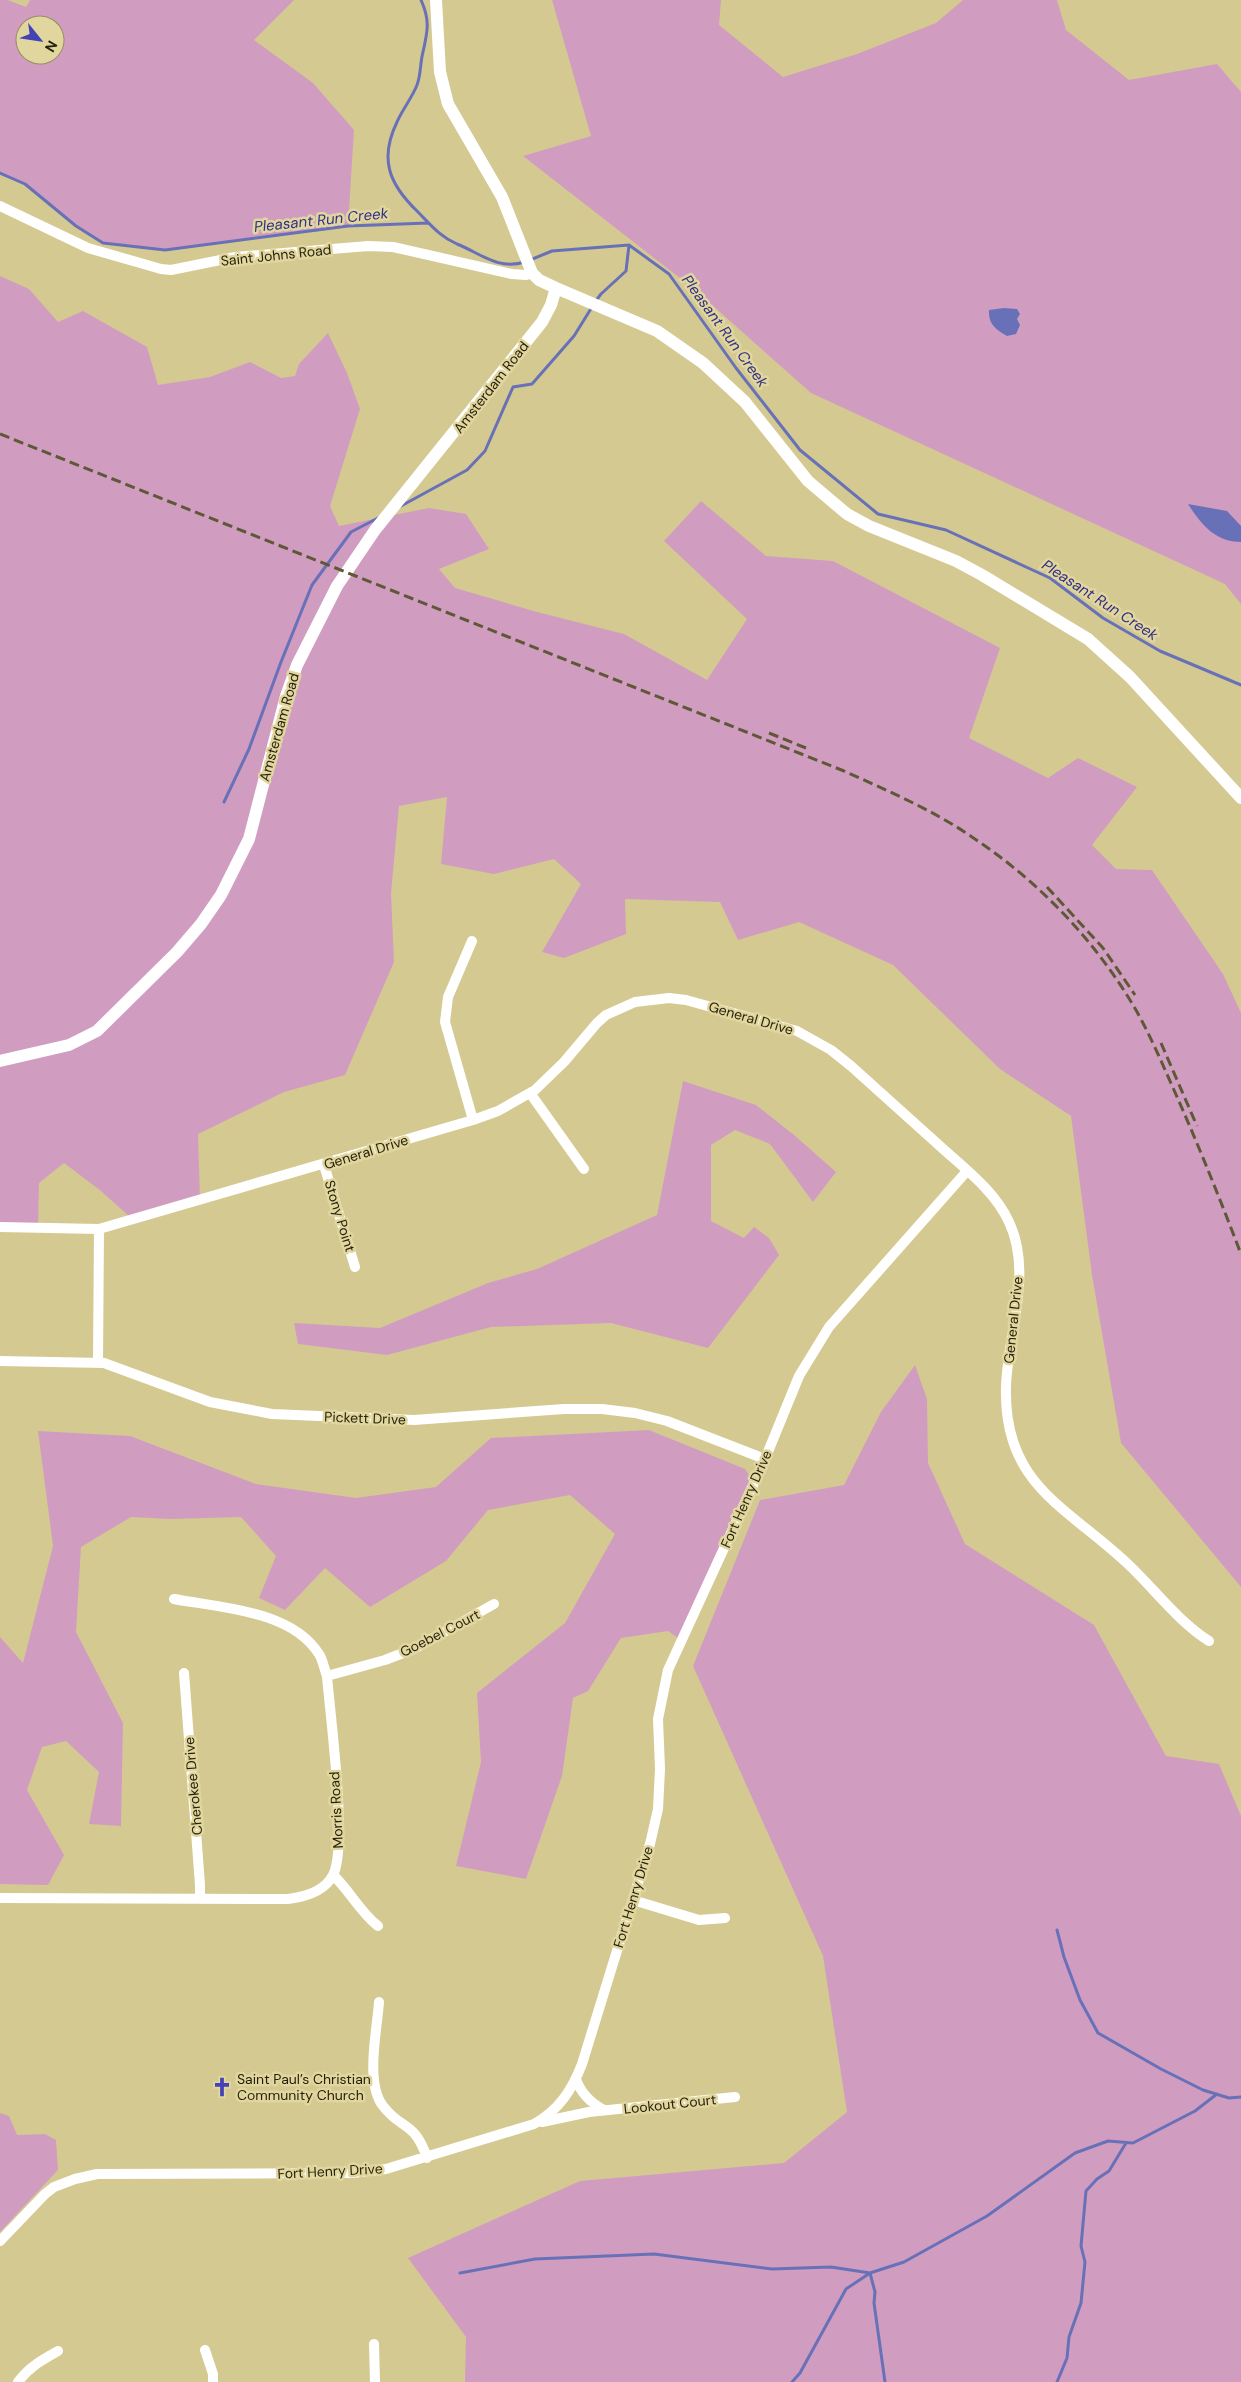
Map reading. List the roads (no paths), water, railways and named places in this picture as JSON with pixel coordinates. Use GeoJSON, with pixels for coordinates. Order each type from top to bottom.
{"type":"FeatureCollection","features":[{"type":"Feature","properties":{"kind":"street"},"geometry":{"type":"LineString","coordinates":[[436,0],[440,72],[448,104],[502,197],[524,250],[530,270],[539,280],[657,331],[703,363],[745,402],[808,481],[847,514],[869,526],[974,570],[1088,639],[1131,678],[1241,798]]}},
{"type":"Feature","properties":{"kind":"street","name":"Saint Johns Road"},"geometry":{"type":"LineString","coordinates":[[0,206],[88,248],[161,270],[171,270],[235,257],[368,246],[393,247],[512,274],[526,275],[530,270]]}},
{"type":"Feature","properties":{"kind":"street","name":"Amsterdam Road"},"geometry":{"type":"LineString","coordinates":[[0,1061],[69,1045],[96,1031],[177,952],[201,924],[221,895],[249,839],[294,674],[311,634],[337,586],[374,530],[542,322],[551,305],[556,288]]}},
{"type":"Feature","properties":{"kind":"street"},"geometry":{"type":"LineString","coordinates":[[472,941],[448,997],[445,1022],[472,1120]]}},
{"type":"Feature","properties":{"kind":"street","name":"General Drive"},"geometry":{"type":"LineString","coordinates":[[0,1227],[99,1229],[324,1165],[498,1111],[530,1093],[564,1062],[596,1022],[606,1015],[635,1002],[669,998],[686,1000],[796,1031],[831,1050],[967,1171],[1000,1206],[1010,1222],[1017,1246],[1020,1276],[1006,1384],[1006,1418],[1013,1447],[1025,1471],[1042,1491],[1129,1565],[1190,1629],[1209,1641]]}},
{"type":"Feature","properties":{"kind":"street"},"geometry":{"type":"LineString","coordinates":[[530,1093],[584,1169]]}},
{"type":"Feature","properties":{"kind":"street","name":"Stony Point"},"geometry":{"type":"LineString","coordinates":[[324,1165],[355,1267]]}},
{"type":"Feature","properties":{"kind":"street","name":"Fort Henry Drive"},"geometry":{"type":"LineString","coordinates":[[0,2241],[45,2194],[54,2187],[74,2179],[97,2174],[280,2175],[353,2173],[386,2169],[534,2124],[546,2118],[562,2103],[576,2080],[633,1900],[658,1809],[660,1769],[658,1718],[666,1678],[676,1651],[765,1459],[799,1376],[828,1327],[967,1171]]}},
{"type":"Feature","properties":{"kind":"street"},"geometry":{"type":"LineString","coordinates":[[98,1362],[99,1229]]}},
{"type":"Feature","properties":{"kind":"street","name":"Pickett Drive"},"geometry":{"type":"LineString","coordinates":[[0,1361],[98,1362],[210,1402],[272,1414],[414,1420],[564,1409],[602,1409],[635,1413],[667,1421],[765,1459]]}},
{"type":"Feature","properties":{"kind":"street","name":"Morris Road"},"geometry":{"type":"LineString","coordinates":[[174,1599],[264,1616],[280,1622],[309,1642],[320,1655],[327,1676],[338,1819],[338,1857],[333,1875]]}},
{"type":"Feature","properties":{"kind":"street","name":"Goebel Court"},"geometry":{"type":"LineString","coordinates":[[327,1676],[385,1660],[416,1648],[494,1604]]}},
{"type":"Feature","properties":{"kind":"street","name":"Cherokee Drive"},"geometry":{"type":"LineString","coordinates":[[184,1673],[200,1898]]}},
{"type":"Feature","properties":{"kind":"street"},"geometry":{"type":"LineString","coordinates":[[0,1898],[288,1899],[305,1897],[326,1884],[333,1875],[346,1888],[366,1917],[378,1926]]}},
{"type":"Feature","properties":{"kind":"street"},"geometry":{"type":"LineString","coordinates":[[633,1900],[699,1920],[725,1918]]}},
{"type":"Feature","properties":{"kind":"street"},"geometry":{"type":"LineString","coordinates":[[379,2002],[373,2077],[376,2095],[389,2113],[417,2134],[427,2158]]}},
{"type":"Feature","properties":{"kind":"street","name":"Lookout Court"},"geometry":{"type":"LineString","coordinates":[[576,2080],[580,2090],[586,2097],[594,2105],[604,2110]]}},
{"type":"Feature","properties":{"kind":"street","name":"Lookout Court"},"geometry":{"type":"LineString","coordinates":[[534,2124],[604,2110],[735,2097]]}},
{"type":"Feature","properties":{"kind":"street"},"geometry":{"type":"LineString","coordinates":[[374,2344],[375,2382]]}},
{"type":"Feature","properties":{"kind":"street"},"geometry":{"type":"LineString","coordinates":[[205,2350],[212,2374],[212,2382]]}},
{"type":"Feature","properties":{"kind":"street"},"geometry":{"type":"LineString","coordinates":[[18,2382],[26,2371],[40,2360],[58,2351]]}},
{"type":"Feature","properties":{"kind":"water"},"geometry":{"type":"Polygon","coordinates":[[[1017,309],[1020,314],[1017,319],[1020,325],[1016,334],[1007,336],[996,329],[991,323],[989,310],[1017,309]]]}},
{"type":"Feature","properties":{"kind":"water"},"geometry":{"type":"Polygon","coordinates":[[[1188,504],[1227,511],[1241,526],[1241,542],[1224,539],[1216,535],[1204,525],[1188,504]]]}},
{"type":"Feature","properties":{"kind":"waterway"},"geometry":{"type":"LineString","coordinates":[[421,0],[427,19],[426,37],[417,85],[397,122],[389,148],[388,159],[394,181],[407,201],[435,229],[451,241],[490,260],[506,264],[525,262]]}},
{"type":"Feature","properties":{"kind":"waterway","name":"Pleasant Run Creek"},"geometry":{"type":"LineString","coordinates":[[0,173],[25,184],[76,226],[103,243],[165,250],[348,226],[428,223]]}},
{"type":"Feature","properties":{"kind":"waterway","name":"Pleasant Run Creek"},"geometry":{"type":"LineString","coordinates":[[530,260],[552,251],[629,245],[669,274],[736,368],[800,450],[878,514],[946,530],[1050,578],[1103,618],[1160,651],[1241,685]]}},
{"type":"Feature","properties":{"kind":"waterway"},"geometry":{"type":"LineString","coordinates":[[595,302],[626,271],[629,245]]}},
{"type":"Feature","properties":{"kind":"waterway"},"geometry":{"type":"LineString","coordinates":[[401,506],[467,470],[485,451],[513,387],[532,384],[574,336],[592,307]]}},
{"type":"Feature","properties":{"kind":"waterway"},"geometry":{"type":"LineString","coordinates":[[224,802],[249,749],[312,585],[351,532],[378,518]]}},
{"type":"Feature","properties":{"kind":"waterway"},"geometry":{"type":"LineString","coordinates":[[1057,1930],[1064,1957],[1080,2000],[1098,2033],[1161,2069],[1203,2090],[1229,2098],[1241,2097]]}},
{"type":"Feature","properties":{"kind":"waterway"},"geometry":{"type":"LineString","coordinates":[[792,2382],[800,2373],[846,2289],[870,2273],[904,2262],[987,2216],[1075,2153],[1108,2141],[1133,2143],[1195,2111],[1217,2094]]}},
{"type":"Feature","properties":{"kind":"waterway"},"geometry":{"type":"LineString","coordinates":[[1057,2382],[1067,2358],[1069,2337],[1081,2303],[1085,2262],[1081,2246],[1086,2191],[1097,2179],[1109,2171],[1126,2143]]}},
{"type":"Feature","properties":{"kind":"waterway"},"geometry":{"type":"LineString","coordinates":[[460,2273],[535,2259],[654,2254],[772,2269],[831,2267],[870,2273],[875,2292],[874,2303],[885,2382]]}},
{"type":"Feature","properties":{"kind":"railway"},"geometry":{"type":"LineString","coordinates":[[0,434],[844,771],[894,794],[957,827],[996,854],[1041,891],[1082,934],[1117,980],[1139,1015],[1160,1057],[1241,1254]]}},
{"type":"Feature","properties":{"kind":"railway"},"geometry":{"type":"LineString","coordinates":[[769,733],[806,748]]}},
{"type":"Feature","properties":{"kind":"railway"},"geometry":{"type":"LineString","coordinates":[[1047,887],[1103,948],[1135,995]]}},
{"type":"Feature","properties":{"kind":"railway"},"geometry":{"type":"LineString","coordinates":[[1161,1043],[1197,1126]]}},
{"type":"Feature","properties":{"kind":"place","name":"Saint Paul’s Christian Community Church"},"geometry":{"type":"Point","coordinates":[222,2087]}}]}
